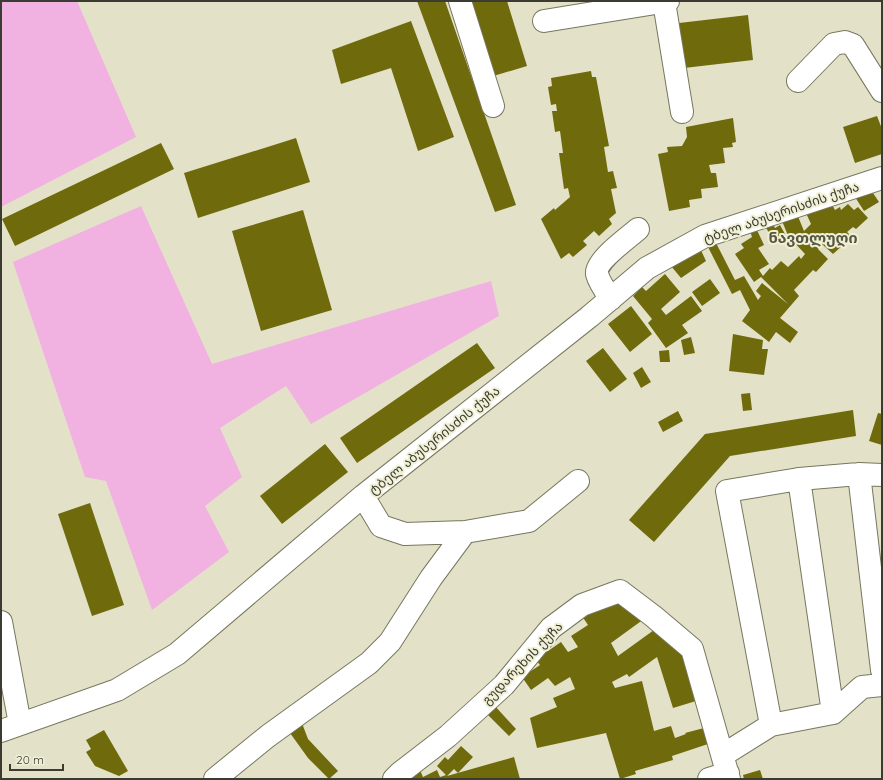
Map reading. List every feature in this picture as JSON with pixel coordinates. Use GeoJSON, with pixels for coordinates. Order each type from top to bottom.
{"type":"FeatureCollection","features":[{"type":"Feature","properties":{"kind":"street"},"geometry":{"type":"LineString","coordinates":[[460,1],[493,106]]}},
{"type":"Feature","properties":{"kind":"street"},"geometry":{"type":"LineString","coordinates":[[544,21],[666,2],[682,112]]}},
{"type":"Feature","properties":{"kind":"street"},"geometry":{"type":"LineString","coordinates":[[798,81],[834,44],[845,42],[853,45],[882,91]]}},
{"type":"Feature","properties":{"kind":"street","name":"ტბელ აბუსერისძის ქუჩა"},"geometry":{"type":"LineString","coordinates":[[11,728],[117,690],[177,654],[363,496],[611,299],[647,268],[705,236],[882,178]]}},
{"type":"Feature","properties":{"kind":"street"},"geometry":{"type":"LineString","coordinates":[[611,299],[598,276],[597,269],[603,260],[638,229]]}},
{"type":"Feature","properties":{"kind":"street"},"geometry":{"type":"LineString","coordinates":[[859,474],[882,670]]}},
{"type":"Feature","properties":{"kind":"street"},"geometry":{"type":"LineString","coordinates":[[771,725],[726,491],[799,479],[859,474],[882,475]]}},
{"type":"Feature","properties":{"kind":"street"},"geometry":{"type":"LineString","coordinates":[[799,479],[833,713]]}},
{"type":"Feature","properties":{"kind":"street"},"geometry":{"type":"LineString","coordinates":[[363,496],[381,526],[405,534],[465,532],[530,521],[578,481]]}},
{"type":"Feature","properties":{"kind":"street"},"geometry":{"type":"LineString","coordinates":[[215,779],[268,736],[370,663],[390,642],[431,578],[465,532]]}},
{"type":"Feature","properties":{"kind":"street","name":"გუდარეხის ქუჩა"},"geometry":{"type":"LineString","coordinates":[[394,779],[448,736],[504,685],[551,628],[582,605],[620,591],[653,616],[692,649],[722,771]]}},
{"type":"Feature","properties":{"kind":"street"},"geometry":{"type":"LineString","coordinates":[[1,622],[11,728]]}},
{"type":"Feature","properties":{"kind":"street"},"geometry":{"type":"LineString","coordinates":[[722,771],[771,725],[833,713],[862,687],[882,685]]}},
{"type":"Feature","properties":{"kind":"shaded area"},"geometry":{"type":"Polygon","coordinates":[[[1,1],[77,1],[136,137],[1,207],[1,1]]]}},
{"type":"Feature","properties":{"kind":"shaded area"},"geometry":{"type":"Polygon","coordinates":[[[141,206],[212,364],[491,281],[499,316],[311,424],[286,386],[220,428],[242,477],[205,506],[229,552],[152,610],[106,481],[85,477],[13,262],[141,206]]]}},
{"type":"Feature","properties":{"kind":"building"},"geometry":{"type":"Polygon","coordinates":[[[417,1],[445,1],[516,205],[495,212],[417,1]]]}},
{"type":"Feature","properties":{"kind":"building"},"geometry":{"type":"Polygon","coordinates":[[[469,1],[507,1],[527,66],[490,77],[469,1]]]}},
{"type":"Feature","properties":{"kind":"building"},"geometry":{"type":"Polygon","coordinates":[[[748,15],[753,60],[684,68],[679,23],[748,15]]]}},
{"type":"Feature","properties":{"kind":"building"},"geometry":{"type":"Polygon","coordinates":[[[411,21],[454,137],[418,151],[391,68],[341,84],[332,50],[411,21]]]}},
{"type":"Feature","properties":{"kind":"building"},"geometry":{"type":"Polygon","coordinates":[[[591,71],[592,77],[596,77],[609,146],[604,147],[608,172],[613,171],[617,188],[611,189],[616,213],[609,219],[612,224],[599,236],[594,231],[583,241],[587,245],[573,257],[569,253],[561,259],[541,219],[554,208],[555,210],[570,197],[568,188],[564,189],[559,153],[563,153],[560,131],[555,132],[552,111],[557,111],[556,104],[551,105],[548,87],[552,86],[551,78],[591,71]]]}},
{"type":"Feature","properties":{"kind":"building"},"geometry":{"type":"Polygon","coordinates":[[[877,116],[882,129],[882,154],[855,163],[843,127],[877,116]]]}},
{"type":"Feature","properties":{"kind":"building"},"geometry":{"type":"Polygon","coordinates":[[[733,118],[736,142],[732,143],[733,147],[723,148],[725,163],[709,165],[711,173],[716,173],[718,187],[701,189],[702,198],[689,200],[690,207],[669,211],[658,154],[668,152],[667,147],[682,146],[687,137],[686,127],[733,118]]]}},
{"type":"Feature","properties":{"kind":"building"},"geometry":{"type":"Polygon","coordinates":[[[296,138],[310,182],[198,218],[184,173],[296,138]]]}},
{"type":"Feature","properties":{"kind":"building"},"geometry":{"type":"Polygon","coordinates":[[[161,143],[174,169],[15,246],[2,219],[161,143]]]}},
{"type":"Feature","properties":{"kind":"building"},"geometry":{"type":"Polygon","coordinates":[[[871,190],[879,202],[864,211],[855,197],[871,190]]]}},
{"type":"Feature","properties":{"kind":"building"},"geometry":{"type":"Polygon","coordinates":[[[830,201],[835,210],[840,207],[841,210],[848,204],[854,210],[858,207],[868,218],[856,229],[853,227],[847,232],[852,237],[833,254],[823,245],[818,249],[828,259],[816,272],[813,270],[794,290],[799,296],[780,318],[798,332],[790,343],[776,332],[769,342],[742,321],[750,310],[740,290],[732,294],[707,245],[715,241],[735,280],[744,276],[758,300],[761,296],[756,291],[762,283],[788,304],[761,277],[754,282],[735,254],[744,248],[741,244],[752,237],[750,231],[756,228],[764,245],[758,248],[769,264],[759,270],[763,276],[770,268],[772,270],[781,261],[788,267],[799,256],[801,259],[805,254],[792,240],[801,233],[789,238],[782,221],[797,214],[804,231],[811,224],[806,213],[830,201]]]}},
{"type":"Feature","properties":{"kind":"building"},"geometry":{"type":"Polygon","coordinates":[[[303,210],[332,310],[261,331],[232,231],[303,210]]]}},
{"type":"Feature","properties":{"kind":"building"},"geometry":{"type":"Polygon","coordinates":[[[772,222],[775,228],[780,225],[785,234],[780,237],[782,239],[775,243],[765,226],[772,222]]]}},
{"type":"Feature","properties":{"kind":"building"},"geometry":{"type":"Polygon","coordinates":[[[699,246],[706,261],[681,278],[671,266],[699,246]]]}},
{"type":"Feature","properties":{"kind":"building"},"geometry":{"type":"Polygon","coordinates":[[[665,274],[680,292],[661,309],[666,315],[691,296],[702,311],[682,325],[688,333],[666,348],[648,323],[652,319],[633,296],[642,287],[646,291],[665,274]]]}},
{"type":"Feature","properties":{"kind":"building"},"geometry":{"type":"Polygon","coordinates":[[[710,279],[720,293],[702,306],[692,292],[710,279]]]}},
{"type":"Feature","properties":{"kind":"building"},"geometry":{"type":"Polygon","coordinates":[[[631,306],[652,334],[630,352],[608,324],[631,306]]]}},
{"type":"Feature","properties":{"kind":"building"},"geometry":{"type":"Polygon","coordinates":[[[733,334],[763,340],[762,349],[768,349],[764,375],[729,371],[733,334]]]}},
{"type":"Feature","properties":{"kind":"building"},"geometry":{"type":"Polygon","coordinates":[[[691,337],[695,353],[684,355],[681,340],[691,337]]]}},
{"type":"Feature","properties":{"kind":"building"},"geometry":{"type":"Polygon","coordinates":[[[477,343],[495,368],[357,463],[340,438],[477,343]]]}},
{"type":"Feature","properties":{"kind":"building"},"geometry":{"type":"Polygon","coordinates":[[[603,348],[627,379],[610,392],[586,361],[603,348]]]}},
{"type":"Feature","properties":{"kind":"building"},"geometry":{"type":"Polygon","coordinates":[[[669,350],[670,362],[660,362],[659,351],[669,350]]]}},
{"type":"Feature","properties":{"kind":"building"},"geometry":{"type":"Polygon","coordinates":[[[642,367],[651,382],[641,388],[633,373],[642,367]]]}},
{"type":"Feature","properties":{"kind":"building"},"geometry":{"type":"Polygon","coordinates":[[[750,393],[752,410],[743,411],[741,394],[750,393]]]}},
{"type":"Feature","properties":{"kind":"building"},"geometry":{"type":"Polygon","coordinates":[[[853,410],[856,436],[730,456],[654,542],[629,520],[705,434],[853,410]]]}},
{"type":"Feature","properties":{"kind":"building"},"geometry":{"type":"Polygon","coordinates":[[[678,411],[683,421],[663,432],[658,422],[678,411]]]}},
{"type":"Feature","properties":{"kind":"building"},"geometry":{"type":"Polygon","coordinates":[[[878,413],[882,414],[882,445],[869,441],[878,413]]]}},
{"type":"Feature","properties":{"kind":"building"},"geometry":{"type":"Polygon","coordinates":[[[325,444],[348,472],[282,524],[260,496],[325,444]]]}},
{"type":"Feature","properties":{"kind":"building"},"geometry":{"type":"Polygon","coordinates":[[[90,503],[124,605],[92,616],[58,514],[90,503]]]}},
{"type":"Feature","properties":{"kind":"building"},"geometry":{"type":"Polygon","coordinates":[[[621,598],[644,619],[611,643],[618,656],[654,630],[678,643],[696,701],[673,708],[657,657],[629,677],[627,674],[612,682],[615,688],[642,681],[654,731],[671,726],[675,738],[686,734],[685,733],[704,728],[708,744],[672,756],[673,760],[635,771],[636,774],[620,779],[606,733],[537,748],[530,718],[557,707],[553,698],[575,689],[570,677],[555,686],[548,678],[531,690],[522,677],[540,665],[535,659],[544,648],[548,651],[561,642],[568,652],[578,647],[571,636],[588,625],[582,616],[604,604],[606,608],[621,598]]]}},
{"type":"Feature","properties":{"kind":"building"},"geometry":{"type":"Polygon","coordinates":[[[494,705],[516,729],[509,736],[486,713],[494,705]]]}},
{"type":"Feature","properties":{"kind":"building"},"geometry":{"type":"Polygon","coordinates":[[[300,718],[308,739],[338,771],[329,779],[308,758],[285,726],[300,718]]]}},
{"type":"Feature","properties":{"kind":"building"},"geometry":{"type":"Polygon","coordinates":[[[104,730],[128,771],[119,776],[95,766],[86,752],[91,749],[86,740],[104,730]]]}},
{"type":"Feature","properties":{"kind":"building"},"geometry":{"type":"Polygon","coordinates":[[[461,746],[473,757],[458,773],[514,757],[520,779],[411,779],[409,775],[420,770],[423,777],[437,770],[440,777],[446,775],[437,766],[445,757],[448,760],[461,746]],[[454,769],[447,776],[458,773],[454,769]]]}},
{"type":"Feature","properties":{"kind":"building"},"geometry":{"type":"Polygon","coordinates":[[[760,770],[763,779],[744,779],[743,775],[760,770]]]}},
{"type":"Feature","properties":{"kind":"district","name":"ნავთლუღი"},"geometry":{"type":"Point","coordinates":[813,238]}}]}
